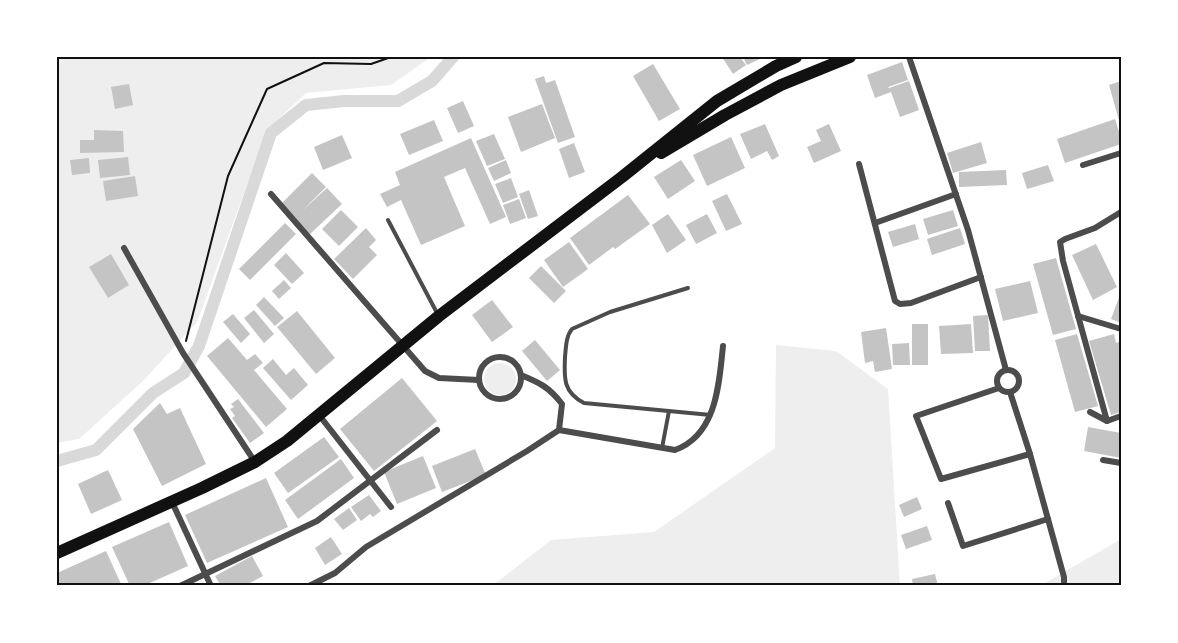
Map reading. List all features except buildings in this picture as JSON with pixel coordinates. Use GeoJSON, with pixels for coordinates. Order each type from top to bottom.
{"type":"FeatureCollection","features":[{"type":"Feature","properties":{"kind":"main road"},"geometry":{"type":"LineString","coordinates":[[57,553],[255,462],[287,441],[439,316],[622,177],[717,101],[776,66],[796,57]]}},
{"type":"Feature","properties":{"kind":"main road"},"geometry":{"type":"LineString","coordinates":[[622,177],[725,115],[781,85],[850,57]]}},
{"type":"Feature","properties":{"kind":"main road"},"geometry":{"type":"LineString","coordinates":[[717,101],[725,115]]}},
{"type":"Feature","properties":{"kind":"street"},"geometry":{"type":"LineString","coordinates":[[909,57],[956,194],[1006,370]]}},
{"type":"Feature","properties":{"kind":"street"},"geometry":{"type":"LineString","coordinates":[[1083,165],[1121,153]]}},
{"type":"Feature","properties":{"kind":"street"},"geometry":{"type":"LineString","coordinates":[[860,164],[895,301],[900,304],[910,303],[981,277]]}},
{"type":"Feature","properties":{"kind":"street"},"geometry":{"type":"LineString","coordinates":[[270,194],[425,371],[439,378],[479,380]]}},
{"type":"Feature","properties":{"kind":"street"},"geometry":{"type":"LineString","coordinates":[[875,223],[956,194]]}},
{"type":"Feature","properties":{"kind":"street"},"geometry":{"type":"LineString","coordinates":[[1107,421],[1063,261],[1060,242],[1095,228],[1121,212]]}},
{"type":"Feature","properties":{"kind":"street"},"geometry":{"type":"LineString","coordinates":[[124,248],[185,356],[255,462]]}},
{"type":"Feature","properties":{"kind":"street"},"geometry":{"type":"LineString","coordinates":[[1078,316],[1121,329]]}},
{"type":"Feature","properties":{"kind":"street"},"geometry":{"type":"LineString","coordinates":[[309,586],[335,573],[366,547],[559,430],[675,450],[685,446],[712,415],[720,378],[723,346]]}},
{"type":"Feature","properties":{"kind":"street"},"geometry":{"type":"LineString","coordinates":[[497,357],[512,360],[521,375],[517,391],[507,399],[500,400],[482,391],[479,380],[480,369],[484,363],[497,357]]}},
{"type":"Feature","properties":{"kind":"street"},"geometry":{"type":"LineString","coordinates":[[1006,370],[1014,372],[1018,378],[1016,388],[1010,392],[999,388],[997,378],[1006,370]]}},
{"type":"Feature","properties":{"kind":"street"},"geometry":{"type":"LineString","coordinates":[[521,375],[552,391],[562,404],[559,430]]}},
{"type":"Feature","properties":{"kind":"street"},"geometry":{"type":"LineString","coordinates":[[999,388],[916,416],[941,479],[1030,454]]}},
{"type":"Feature","properties":{"kind":"street"},"geometry":{"type":"LineString","coordinates":[[1010,392],[1030,454],[1064,577],[1064,586]]}},
{"type":"Feature","properties":{"kind":"street"},"geometry":{"type":"LineString","coordinates":[[1090,412],[1107,421],[1121,416]]}},
{"type":"Feature","properties":{"kind":"street"},"geometry":{"type":"LineString","coordinates":[[319,415],[391,507]]}},
{"type":"Feature","properties":{"kind":"street"},"geometry":{"type":"LineString","coordinates":[[180,586],[317,521],[437,430]]}},
{"type":"Feature","properties":{"kind":"street"},"geometry":{"type":"LineString","coordinates":[[1103,460],[1121,463]]}},
{"type":"Feature","properties":{"kind":"street"},"geometry":{"type":"LineString","coordinates":[[171,502],[211,586]]}},
{"type":"Feature","properties":{"kind":"street"},"geometry":{"type":"LineString","coordinates":[[948,503],[963,546],[1048,519]]}},
{"type":"Feature","properties":{"kind":"lane"},"geometry":{"type":"LineString","coordinates":[[388,220],[439,316]]}},
{"type":"Feature","properties":{"kind":"lane"},"geometry":{"type":"LineString","coordinates":[[688,288],[610,312],[575,327],[569,333],[566,346],[564,378],[568,389],[576,399],[584,403],[712,415]]}},
{"type":"Feature","properties":{"kind":"lane"},"geometry":{"type":"LineString","coordinates":[[662,448],[669,411]]}},
{"type":"Feature","properties":{"kind":"path"},"geometry":{"type":"LineString","coordinates":[[185,356],[228,176],[267,89],[324,63],[371,64],[391,57]]}},
{"type":"Feature","properties":{"kind":"shaded area"},"geometry":{"type":"Polygon","coordinates":[[[57,57],[431,57],[391,85],[306,93],[267,130],[197,322],[144,380],[79,439],[57,443],[57,57]]]}},
{"type":"Feature","properties":{"kind":"shaded area"},"geometry":{"type":"Polygon","coordinates":[[[776,345],[836,351],[888,389],[900,586],[492,586],[551,540],[654,532],[775,448],[776,345]]]}},
{"type":"Feature","properties":{"kind":"shaded area"},"geometry":{"type":"Polygon","coordinates":[[[500,363],[511,368],[516,379],[511,390],[500,395],[489,390],[484,379],[489,368],[500,363]]]}},
{"type":"Feature","properties":{"kind":"shaded area"},"geometry":{"type":"Polygon","coordinates":[[[1121,539],[1121,586],[1040,586],[1121,539]]]}},
{"type":"Feature","properties":{"kind":"waterway"},"geometry":{"type":"LineString","coordinates":[[57,461],[96,450],[153,393],[184,373],[199,346],[271,133],[306,105],[344,101],[398,101],[432,81],[453,57]]}}]}
